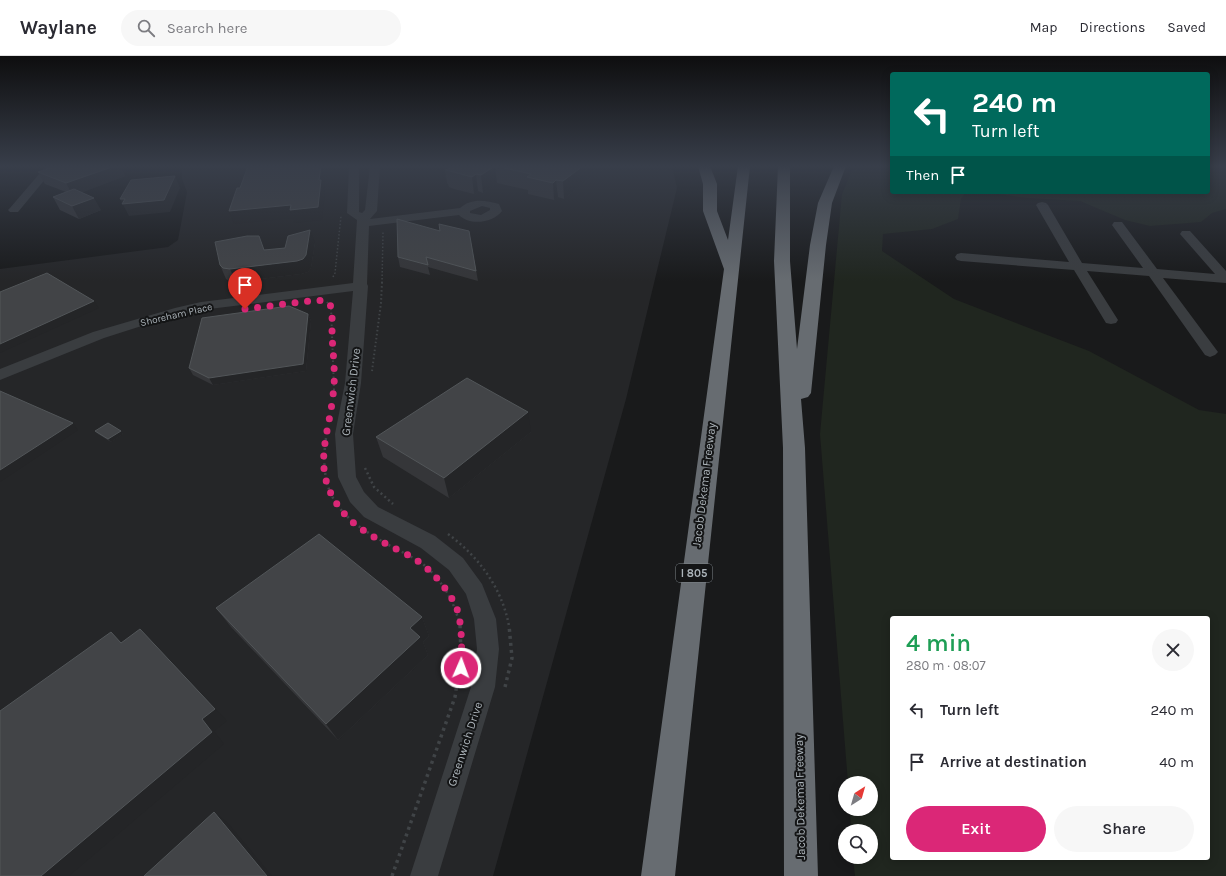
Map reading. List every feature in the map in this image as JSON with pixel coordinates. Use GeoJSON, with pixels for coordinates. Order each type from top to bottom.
{"type":"FeatureCollection","features":[{"type":"Feature","properties":{"kind":"highway"},"geometry":{"type":"LineString","coordinates":[[710,204],[710,211],[731,270]]}},
{"type":"Feature","properties":{"kind":"highway","name":"Jacob Dekema Freeway"},"geometry":{"type":"LineString","coordinates":[[658,876],[739,204]]}},
{"type":"Feature","properties":{"kind":"highway","name":"Jacob Dekema Freeway"},"geometry":{"type":"LineString","coordinates":[[783,204],[782,261],[794,448],[801,876]]}},
{"type":"Feature","properties":{"kind":"highway"},"geometry":{"type":"LineString","coordinates":[[794,448],[825,204]]}},
{"type":"Feature","properties":{"kind":"street"},"geometry":{"type":"LineString","coordinates":[[14,210],[19,204]]}},
{"type":"Feature","properties":{"kind":"street"},"geometry":{"type":"LineString","coordinates":[[353,204],[353,214],[363,221],[464,211]]}},
{"type":"Feature","properties":{"kind":"street","name":"Greenwich Drive"},"geometry":{"type":"LineString","coordinates":[[372,204],[371,211],[363,221],[361,286],[353,383],[344,434],[347,477],[357,497],[371,512],[428,542],[456,564],[475,590],[485,619],[488,649],[483,687],[424,876]]}},
{"type":"Feature","properties":{"kind":"street"},"geometry":{"type":"LineString","coordinates":[[1042,205],[1111,320]]}},
{"type":"Feature","properties":{"kind":"street"},"geometry":{"type":"LineString","coordinates":[[1118,225],[1210,352]]}},
{"type":"Feature","properties":{"kind":"street"},"geometry":{"type":"LineString","coordinates":[[1186,234],[1226,279]]}},
{"type":"Feature","properties":{"kind":"street"},"geometry":{"type":"LineString","coordinates":[[961,257],[1226,279]]}},
{"type":"Feature","properties":{"kind":"street","name":"Shoreham Place"},"geometry":{"type":"LineString","coordinates":[[0,375],[87,338],[129,324],[180,311],[201,306],[361,286]]}},
{"type":"Feature","properties":{"kind":"path"},"geometry":{"type":"LineString","coordinates":[[329,279],[335,273],[341,211]]}},
{"type":"Feature","properties":{"kind":"path"},"geometry":{"type":"LineString","coordinates":[[322,301],[327,302],[331,307],[334,393]]}},
{"type":"Feature","properties":{"kind":"path"},"geometry":{"type":"LineString","coordinates":[[327,433],[323,453],[323,467],[326,484],[335,502],[346,516],[366,533],[415,559],[429,570],[446,589],[458,614],[462,640],[461,668],[455,696],[392,876]]}},
{"type":"Feature","properties":{"kind":"shaded area"},"geometry":{"type":"Polygon","coordinates":[[[185,204],[673,204],[626,399],[493,876],[0,876],[0,269],[168,247],[178,240],[185,204]]]}},
{"type":"Feature","properties":{"kind":"shaded area"},"geometry":{"type":"Polygon","coordinates":[[[841,204],[960,204],[958,219],[932,229],[883,234],[882,251],[954,299],[1089,351],[1199,410],[1226,414],[1226,876],[855,876],[854,864],[878,864],[878,824],[851,824],[850,816],[878,816],[878,776],[847,776],[820,434],[841,204]]]}},
{"type":"Feature","properties":{"kind":"shaded area"},"geometry":{"type":"Polygon","coordinates":[[[1088,204],[1226,204],[1226,209],[1212,213],[1201,222],[1150,226],[1125,220],[1088,204]]]}},
{"type":"Feature","properties":{"kind":"building"},"geometry":{"type":"Polygon","coordinates":[[[231,204],[318,204],[318,207],[290,210],[291,205],[229,211],[231,204]]]}},
{"type":"Feature","properties":{"kind":"building"},"geometry":{"type":"Polygon","coordinates":[[[397,219],[440,231],[439,224],[469,231],[476,271],[426,257],[428,265],[398,257],[397,219]]]}},
{"type":"Feature","properties":{"kind":"building"},"geometry":{"type":"Polygon","coordinates":[[[310,230],[306,255],[303,259],[230,269],[223,268],[220,265],[215,242],[247,236],[259,236],[264,250],[285,248],[288,236],[310,230]]]}},
{"type":"Feature","properties":{"kind":"building"},"geometry":{"type":"Polygon","coordinates":[[[47,273],[94,301],[0,344],[0,292],[47,273]]]}},
{"type":"Feature","properties":{"kind":"building"},"geometry":{"type":"Polygon","coordinates":[[[289,306],[308,314],[303,364],[209,378],[189,368],[202,318],[289,306]]]}},
{"type":"Feature","properties":{"kind":"building"},"geometry":{"type":"Polygon","coordinates":[[[467,378],[528,412],[444,478],[376,437],[467,378]]]}},
{"type":"Feature","properties":{"kind":"building"},"geometry":{"type":"Polygon","coordinates":[[[0,391],[73,423],[0,470],[0,391]]]}},
{"type":"Feature","properties":{"kind":"building"},"geometry":{"type":"Polygon","coordinates":[[[108,423],[121,431],[108,439],[95,431],[108,423]]]}},
{"type":"Feature","properties":{"kind":"building"},"geometry":{"type":"Polygon","coordinates":[[[319,534],[422,617],[410,628],[420,637],[326,724],[216,608],[319,534]]]}},
{"type":"Feature","properties":{"kind":"building"},"geometry":{"type":"Polygon","coordinates":[[[140,629],[215,709],[202,719],[212,732],[41,876],[0,876],[0,711],[111,632],[121,643],[140,629]]]}},
{"type":"Feature","properties":{"kind":"building"},"geometry":{"type":"Polygon","coordinates":[[[214,812],[267,876],[144,876],[214,812]]]}},
{"type":"Feature","properties":{"kind":"route"},"geometry":{"type":"LineString","coordinates":[[245,309],[318,300],[330,304],[334,393],[323,453],[323,467],[326,484],[335,502],[355,525],[366,533],[415,559],[429,570],[446,589],[458,614],[462,640],[461,668]]}}]}
